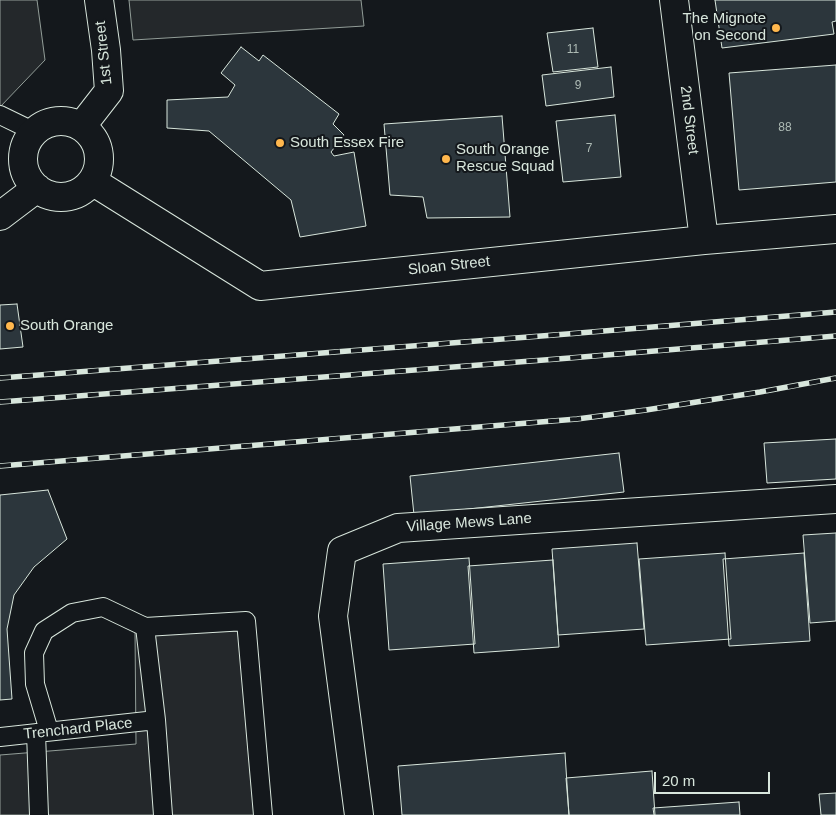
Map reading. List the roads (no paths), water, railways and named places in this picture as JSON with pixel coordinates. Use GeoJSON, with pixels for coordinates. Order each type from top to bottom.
{"type":"FeatureCollection","features":[{"type":"Feature","properties":{"kind":"street","name":"1st Street"},"geometry":{"type":"LineString","coordinates":[[81,127],[109,91],[99,0]]}},
{"type":"Feature","properties":{"kind":"street","name":"2nd Street"},"geometry":{"type":"LineString","coordinates":[[674,0],[704,240]]}},
{"type":"Feature","properties":{"kind":"street"},"geometry":{"type":"LineString","coordinates":[[64,121],[81,127],[88,132],[95,142],[99,154],[94,178],[87,187],[77,194],[65,197],[53,196],[42,192],[32,184],[26,173],[23,161],[24,148],[30,136],[40,127],[52,122],[64,121]]}},
{"type":"Feature","properties":{"kind":"street","name":"Sloan Street"},"geometry":{"type":"LineString","coordinates":[[92,181],[260,286],[704,240],[836,229]]}},
{"type":"Feature","properties":{"kind":"street"},"geometry":{"type":"LineString","coordinates":[[0,216],[38,188]]}},
{"type":"Feature","properties":{"kind":"street","name":"Village Mews Lane"},"geometry":{"type":"LineString","coordinates":[[359,815],[333,616],[342,551],[398,528],[836,499]]}},
{"type":"Feature","properties":{"kind":"lane"},"geometry":{"type":"LineString","coordinates":[[0,115],[35,132]]}},
{"type":"Feature","properties":{"kind":"lane"},"geometry":{"type":"LineString","coordinates":[[40,815],[42,732],[35,684],[34,653],[44,631],[72,613],[103,607],[145,627],[246,621],[263,815]]}},
{"type":"Feature","properties":{"kind":"lane"},"geometry":{"type":"LineString","coordinates":[[145,627],[156,720],[163,815]]}},
{"type":"Feature","properties":{"kind":"lane","name":"Trenchard Place"},"geometry":{"type":"LineString","coordinates":[[0,737],[156,720]]}},
{"type":"Feature","properties":{"kind":"railway"},"geometry":{"type":"LineString","coordinates":[[0,378],[836,312]]}},
{"type":"Feature","properties":{"kind":"railway"},"geometry":{"type":"LineString","coordinates":[[0,402],[836,336]]}},
{"type":"Feature","properties":{"kind":"railway"},"geometry":{"type":"LineString","coordinates":[[0,466],[577,419],[760,392],[836,378]]}},
{"type":"Feature","properties":{"kind":"place","name":"The Mignote on Second"},"geometry":{"type":"Point","coordinates":[776,28]}},
{"type":"Feature","properties":{"kind":"place","name":"South Essex Fire"},"geometry":{"type":"Point","coordinates":[280,143]}},
{"type":"Feature","properties":{"kind":"place","name":"South Orange Rescue Squad"},"geometry":{"type":"Point","coordinates":[446,159]}},
{"type":"Feature","properties":{"kind":"place","name":"South Orange"},"geometry":{"type":"Point","coordinates":[10,326]}}]}
